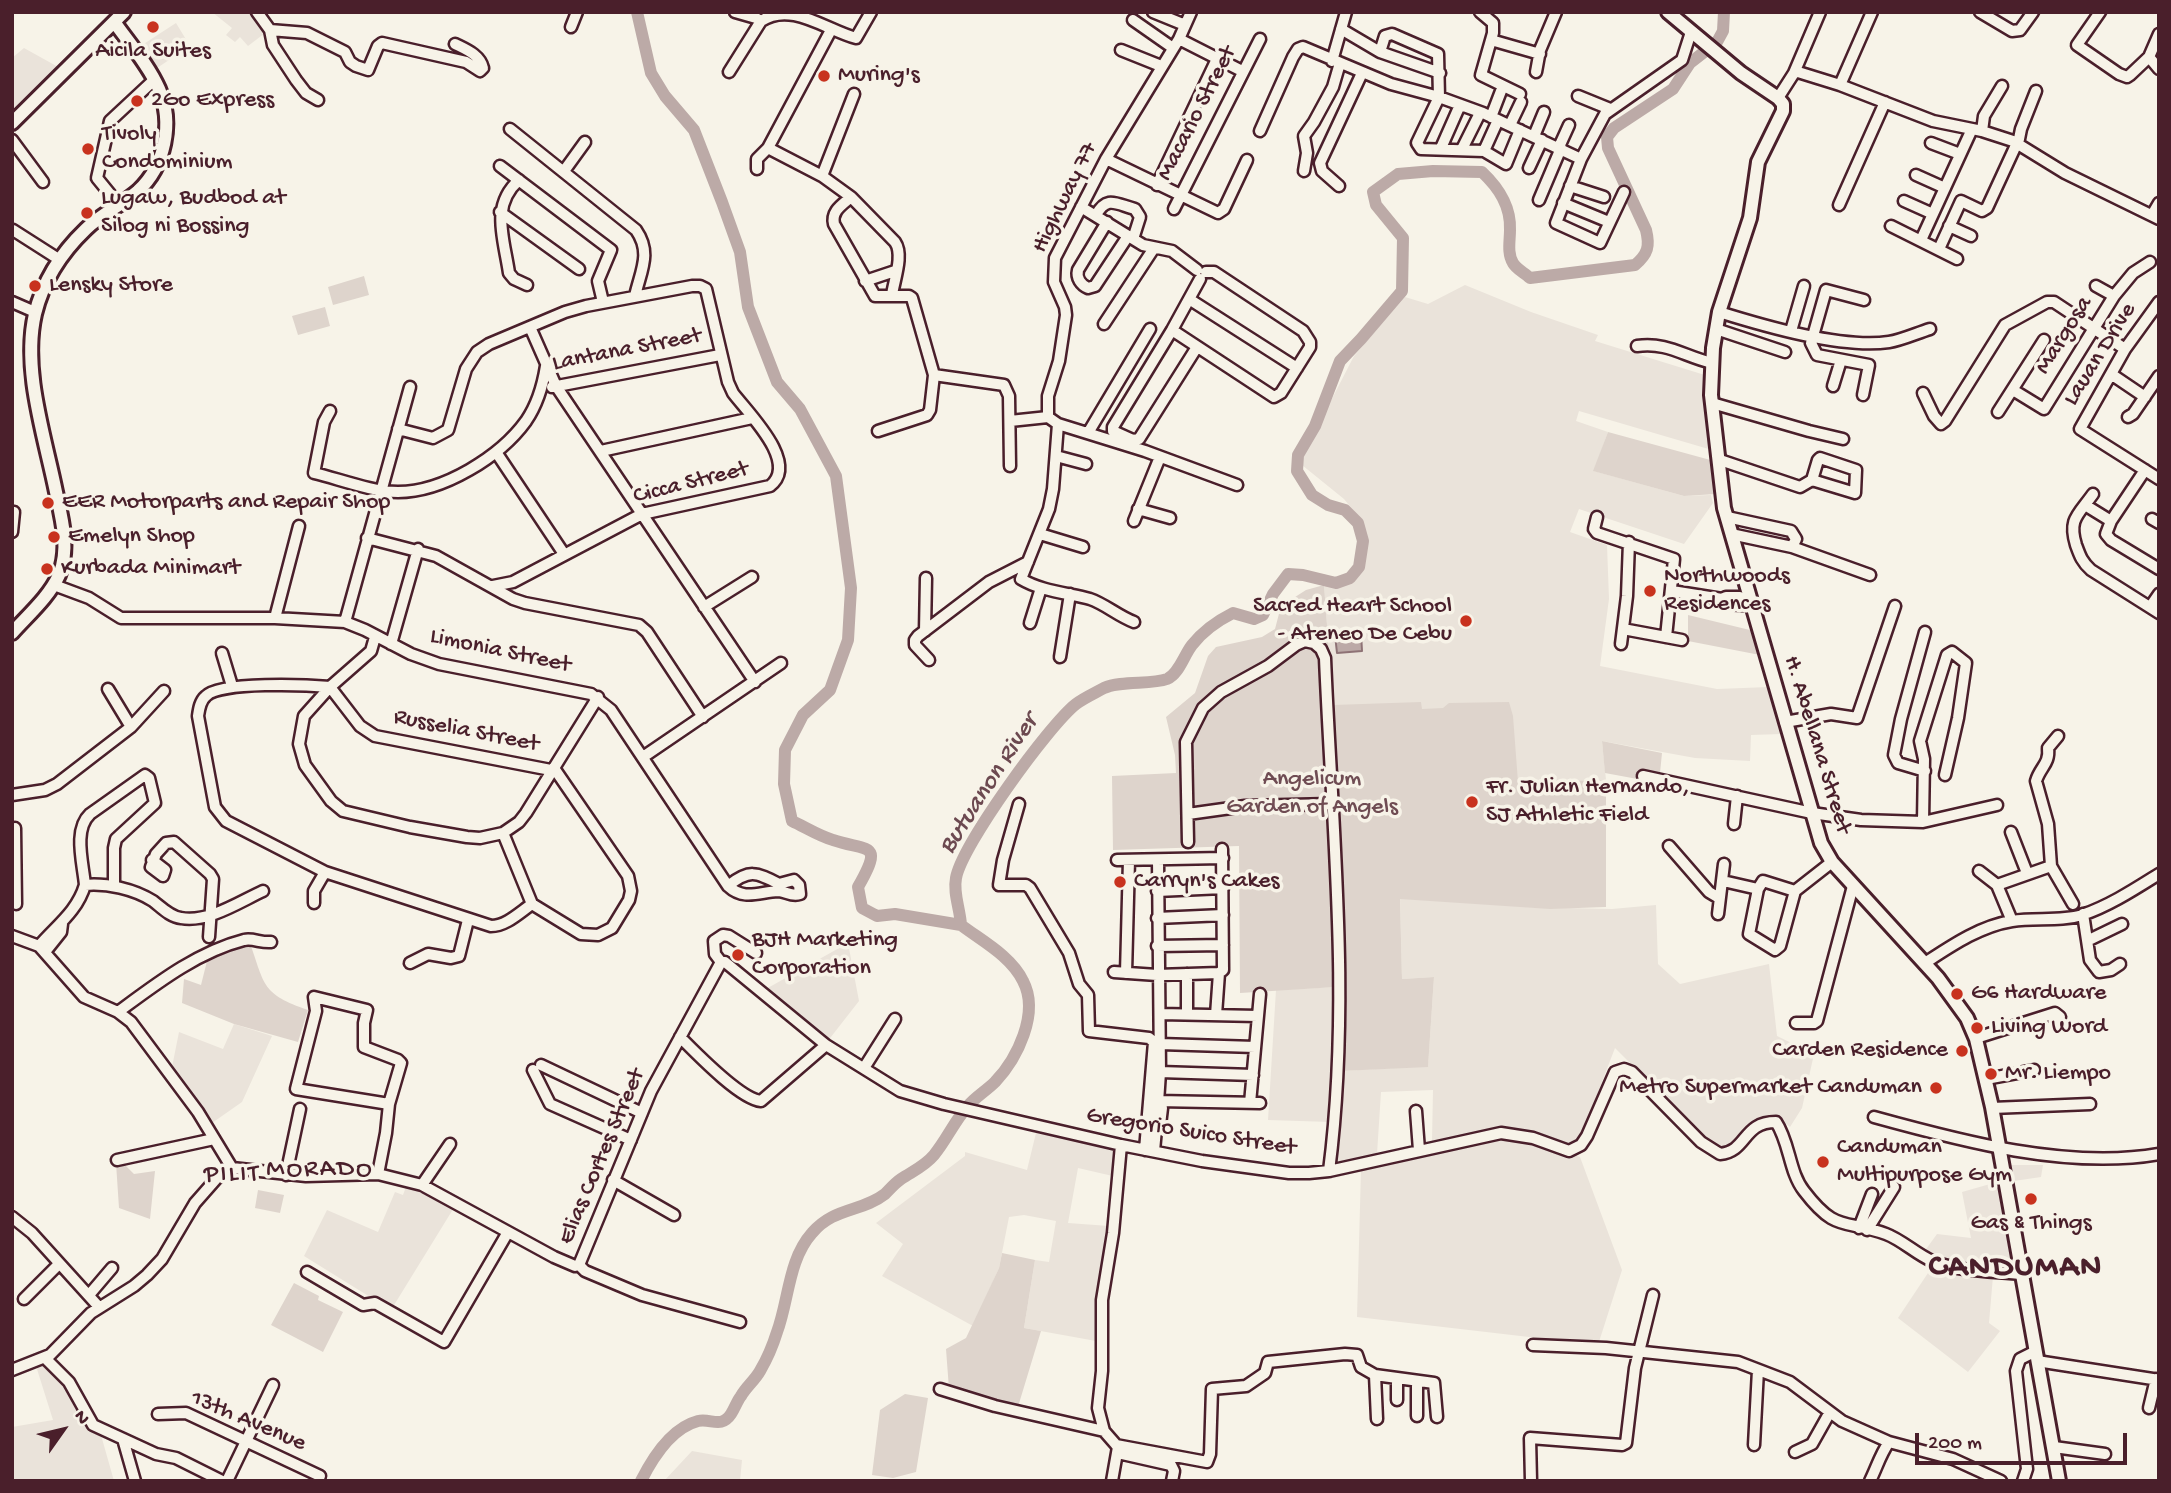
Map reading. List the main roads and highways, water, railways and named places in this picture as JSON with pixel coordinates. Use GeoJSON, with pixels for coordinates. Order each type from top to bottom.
{"type":"FeatureCollection","features":[{"type":"Feature","properties":{"kind":"main road"},"geometry":{"type":"LineString","coordinates":[[12,122],[124,12]]}},
{"type":"Feature","properties":{"kind":"main road","name":"H. Abellana Street"},"geometry":{"type":"LineString","coordinates":[[1668,12],[1741,73],[1781,101],[1783,111],[1758,162],[1750,218],[1716,329],[1712,363],[1712,403],[1727,517],[1748,602],[1821,843],[1832,862],[1924,963],[1967,1018],[1976,1038],[1992,1108],[2059,1481]]}},
{"type":"Feature","properties":{"kind":"main road"},"geometry":{"type":"LineString","coordinates":[[12,633],[54,585],[63,559],[64,538],[30,356],[35,312],[47,280],[60,260],[88,227],[136,192],[149,179],[164,148],[167,120],[164,103],[154,80],[115,23]]}},
{"type":"Feature","properties":{"kind":"waterway"},"geometry":{"type":"LineString","coordinates":[[637,12],[651,73],[665,96],[694,130],[722,202],[740,252],[748,307],[777,382],[800,409],[836,476],[851,588],[848,640],[830,690],[803,715],[785,750],[784,784],[792,821],[828,838],[869,851],[870,862],[858,887],[862,908],[877,916],[895,914],[961,925]]}},
{"type":"Feature","properties":{"kind":"waterway","name":"Butuanon River"},"geometry":{"type":"LineString","coordinates":[[641,1481],[657,1454],[679,1430],[703,1420],[720,1422],[731,1414],[770,1352],[798,1255],[812,1233],[829,1218],[876,1200],[927,1162],[967,1107],[995,1082],[1011,1061],[1024,1035],[1029,1007],[1028,994],[1018,972],[1011,964],[961,925],[955,884],[962,862],[989,814],[1047,735],[1076,704],[1104,688],[1119,684],[1160,681],[1171,677],[1192,645],[1216,623],[1233,613],[1254,619],[1263,615],[1273,594],[1288,574],[1336,583],[1350,578],[1359,567],[1363,541],[1358,523],[1345,510],[1328,505],[1312,495],[1297,471],[1298,455],[1315,426],[1340,361],[1402,291],[1403,238],[1376,205],[1373,192],[1398,174],[1433,171],[1482,172],[1494,184],[1506,205],[1510,221],[1511,259],[1516,267],[1530,278],[1635,265],[1647,249],[1646,230],[1608,148],[1607,137],[1614,128],[1673,89],[1690,63],[1717,42],[1723,31],[1724,12]]}},
{"type":"Feature","properties":{"kind":"place","name":"Aicila Suites"},"geometry":{"type":"Point","coordinates":[153,27]}},
{"type":"Feature","properties":{"kind":"place","name":"Muring's"},"geometry":{"type":"Point","coordinates":[824,76]}},
{"type":"Feature","properties":{"kind":"place","name":"2Go Express"},"geometry":{"type":"Point","coordinates":[137,101]}},
{"type":"Feature","properties":{"kind":"place","name":"Tivoly Condominium"},"geometry":{"type":"Point","coordinates":[88,149]}},
{"type":"Feature","properties":{"kind":"place","name":"Lugaw, Budbod at Silog ni Bossing"},"geometry":{"type":"Point","coordinates":[87,213]}},
{"type":"Feature","properties":{"kind":"place","name":"Lensky Store"},"geometry":{"type":"Point","coordinates":[35,286]}},
{"type":"Feature","properties":{"kind":"place","name":"EER Motorparts and Repair Shop"},"geometry":{"type":"Point","coordinates":[48,503]}},
{"type":"Feature","properties":{"kind":"place","name":"Emelyn Shop"},"geometry":{"type":"Point","coordinates":[54,537]}},
{"type":"Feature","properties":{"kind":"place","name":"Kurbada Minimart"},"geometry":{"type":"Point","coordinates":[47,569]}},
{"type":"Feature","properties":{"kind":"place","name":"Northwoods Residences"},"geometry":{"type":"Point","coordinates":[1650,591]}},
{"type":"Feature","properties":{"kind":"place","name":"Sacred Heart School - Ateneo De Cebu"},"geometry":{"type":"Point","coordinates":[1466,621]}},
{"type":"Feature","properties":{"kind":"place","name":"Fr. Julian Hernando, SJ Athletic Field"},"geometry":{"type":"Point","coordinates":[1472,802]}},
{"type":"Feature","properties":{"kind":"place","name":"Carryn's Cakes"},"geometry":{"type":"Point","coordinates":[1120,882]}},
{"type":"Feature","properties":{"kind":"place","name":"BJH Marketing Corporation"},"geometry":{"type":"Point","coordinates":[738,955]}},
{"type":"Feature","properties":{"kind":"place","name":"G6 Hardware"},"geometry":{"type":"Point","coordinates":[1957,994]}},
{"type":"Feature","properties":{"kind":"place","name":"Living Word"},"geometry":{"type":"Point","coordinates":[1977,1028]}},
{"type":"Feature","properties":{"kind":"place","name":"Carden Residence"},"geometry":{"type":"Point","coordinates":[1962,1051]}},
{"type":"Feature","properties":{"kind":"place","name":"Mr. Liempo"},"geometry":{"type":"Point","coordinates":[1991,1074]}},
{"type":"Feature","properties":{"kind":"place","name":"Metro Supermarket Canduman"},"geometry":{"type":"Point","coordinates":[1936,1088]}},
{"type":"Feature","properties":{"kind":"place","name":"Canduman Multipurpose Gym"},"geometry":{"type":"Point","coordinates":[1823,1162]}},
{"type":"Feature","properties":{"kind":"place","name":"Gas & Things"},"geometry":{"type":"Point","coordinates":[2031,1199]}},
{"type":"Feature","properties":{"kind":"district","name":"MORADO"},"geometry":{"type":"Point","coordinates":[320,1171]}},
{"type":"Feature","properties":{"kind":"district","name":"PILIT"},"geometry":{"type":"Point","coordinates":[232,1176]}},
{"type":"Feature","properties":{"kind":"district","name":"CANDUMAN"},"geometry":{"type":"Point","coordinates":[2016,1269]}},
{"type":"Feature","properties":{"kind":"park label","name":"Angelicum Garden of Angels"},"geometry":{"type":"Point","coordinates":[1312,794]}}]}
